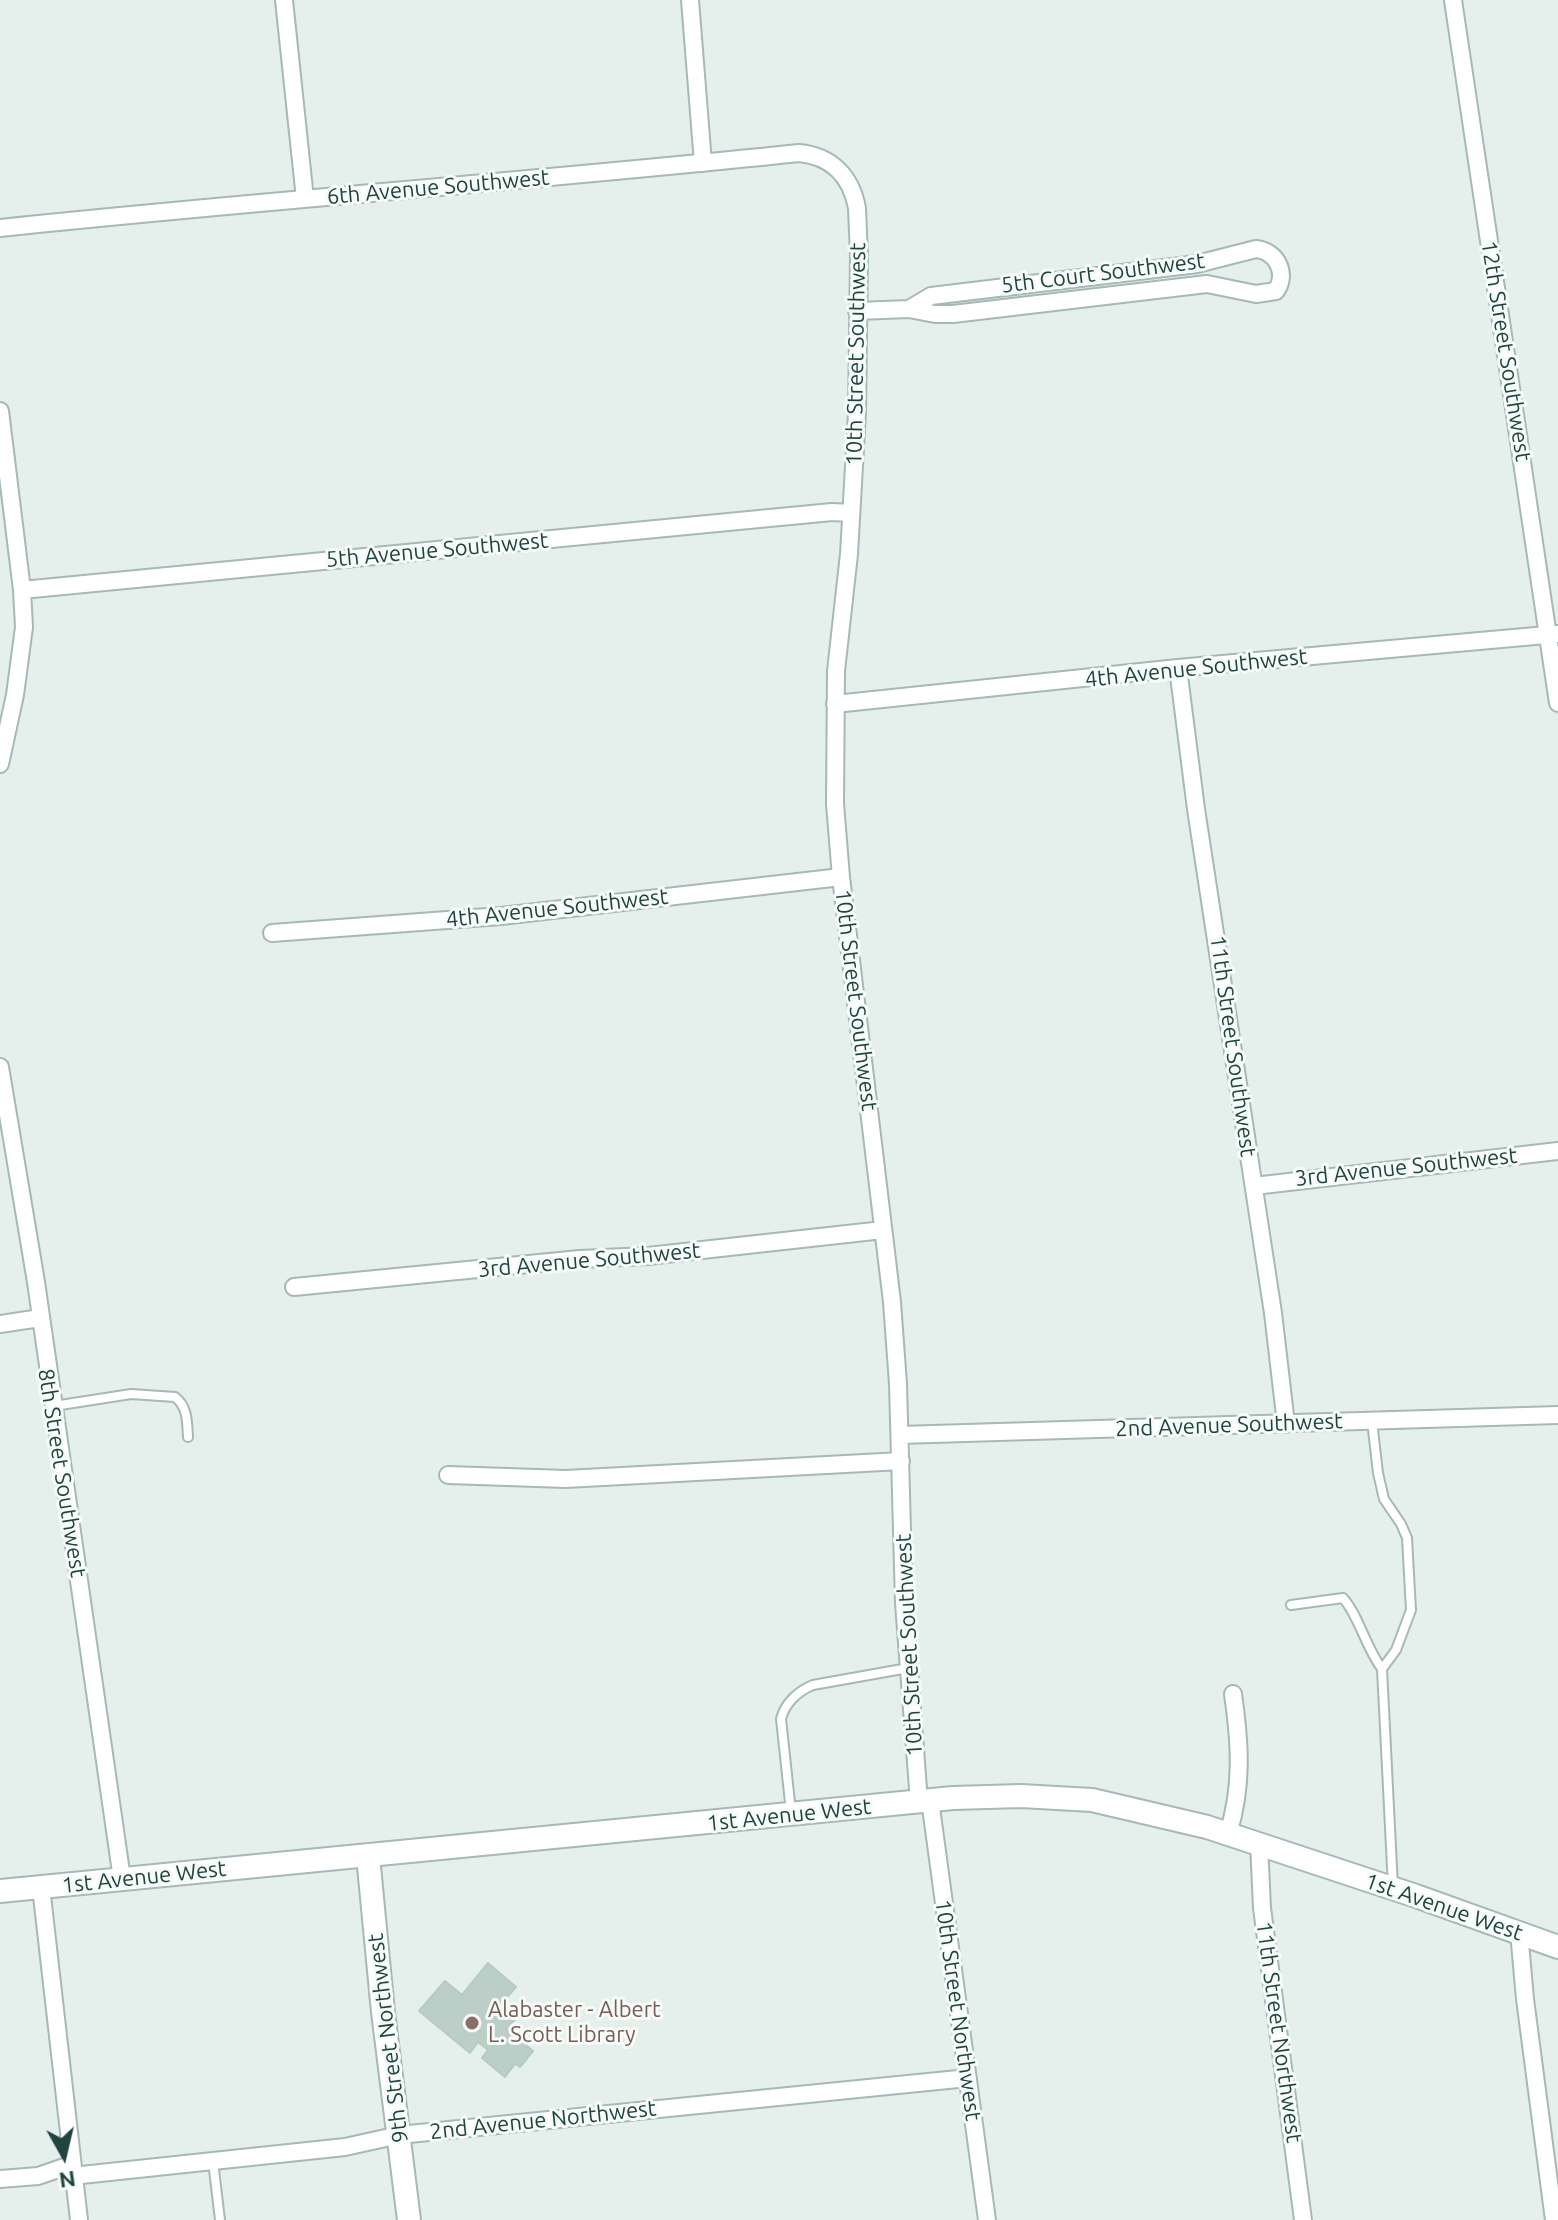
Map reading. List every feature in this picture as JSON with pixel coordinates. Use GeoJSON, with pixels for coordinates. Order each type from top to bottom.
{"type":"FeatureCollection","features":[{"type":"Feature","properties":{"kind":"street"},"geometry":{"type":"LineString","coordinates":[[284,0],[305,199]]}},
{"type":"Feature","properties":{"kind":"street"},"geometry":{"type":"LineString","coordinates":[[690,0],[703,163]]}},
{"type":"Feature","properties":{"kind":"street","name":"12th Street Southwest"},"geometry":{"type":"LineString","coordinates":[[1453,0],[1554,635],[1558,703]]}},
{"type":"Feature","properties":{"kind":"street","name":"6th Avenue Southwest"},"geometry":{"type":"LineString","coordinates":[[0,228],[224,204],[799,153],[831,162],[839,169],[855,198]]}},
{"type":"Feature","properties":{"kind":"street","name":"10th Street Southwest"},"geometry":{"type":"LineString","coordinates":[[855,198],[859,256],[857,413],[835,704],[835,804],[892,1302],[908,1668],[925,1801]]}},
{"type":"Feature","properties":{"kind":"street","name":"5th Court Southwest"},"geometry":{"type":"LineString","coordinates":[[857,311],[909,309],[953,314],[1207,284],[1264,294],[1276,291],[1282,276],[1276,258],[1256,249],[1197,264],[931,296],[909,309]]}},
{"type":"Feature","properties":{"kind":"street"},"geometry":{"type":"LineString","coordinates":[[0,411],[24,627],[15,695],[0,764]]}},
{"type":"Feature","properties":{"kind":"street","name":"5th Avenue Southwest"},"geometry":{"type":"LineString","coordinates":[[22,590],[816,513],[851,513]]}},
{"type":"Feature","properties":{"kind":"street","name":"4th Avenue Southwest"},"geometry":{"type":"LineString","coordinates":[[835,704],[1178,668],[1554,635]]}},
{"type":"Feature","properties":{"kind":"street","name":"11th Street Southwest"},"geometry":{"type":"LineString","coordinates":[[1178,668],[1196,809],[1273,1313],[1286,1424]]}},
{"type":"Feature","properties":{"kind":"street","name":"4th Avenue Southwest"},"geometry":{"type":"LineString","coordinates":[[272,933],[501,916],[841,877]]}},
{"type":"Feature","properties":{"kind":"street","name":"8th Street Southwest"},"geometry":{"type":"LineString","coordinates":[[0,1067],[54,1406],[122,1879]]}},
{"type":"Feature","properties":{"kind":"street","name":"3rd Avenue Southwest"},"geometry":{"type":"LineString","coordinates":[[1254,1186],[1558,1151]]}},
{"type":"Feature","properties":{"kind":"street","name":"3rd Avenue Southwest"},"geometry":{"type":"LineString","coordinates":[[294,1287],[580,1259],[648,1256],[883,1230]]}},
{"type":"Feature","properties":{"kind":"street"},"geometry":{"type":"LineString","coordinates":[[0,1324],[40,1318]]}},
{"type":"Feature","properties":{"kind":"street","name":"2nd Avenue Southwest"},"geometry":{"type":"LineString","coordinates":[[900,1435],[1558,1415]]}},
{"type":"Feature","properties":{"kind":"street"},"geometry":{"type":"LineString","coordinates":[[448,1475],[566,1479],[901,1461]]}},
{"type":"Feature","properties":{"kind":"street"},"geometry":{"type":"LineString","coordinates":[[1228,1834],[1239,1786],[1240,1743],[1233,1694]]}},
{"type":"Feature","properties":{"kind":"street","name":"1st Avenue West"},"geometry":{"type":"LineString","coordinates":[[0,1891],[925,1801],[1021,1796],[1092,1800],[1228,1834],[1558,1947]]}},
{"type":"Feature","properties":{"kind":"street","name":"10th Street Northwest"},"geometry":{"type":"LineString","coordinates":[[925,1801],[987,2220]]}},
{"type":"Feature","properties":{"kind":"street","name":"11th Street Northwest"},"geometry":{"type":"LineString","coordinates":[[1259,1843],[1262,1908],[1303,2220]]}},
{"type":"Feature","properties":{"kind":"street","name":"9th Street Northwest"},"geometry":{"type":"LineString","coordinates":[[368,1856],[383,2012],[409,2220]]}},
{"type":"Feature","properties":{"kind":"street"},"geometry":{"type":"LineString","coordinates":[[41,1887],[79,2220]]}},
{"type":"Feature","properties":{"kind":"street"},"geometry":{"type":"LineString","coordinates":[[1519,1932],[1554,2220]]}},
{"type":"Feature","properties":{"kind":"street","name":"2nd Avenue Northwest"},"geometry":{"type":"LineString","coordinates":[[0,2179],[71,2170],[213,2161],[345,2147],[399,2135],[968,2078]]}},
{"type":"Feature","properties":{"kind":"lane"},"geometry":{"type":"LineString","coordinates":[[54,1406],[131,1394],[175,1397],[187,1416],[188,1437]]}},
{"type":"Feature","properties":{"kind":"lane"},"geometry":{"type":"LineString","coordinates":[[1372,1421],[1384,1499],[1407,1538],[1411,1610],[1396,1650],[1382,1669]]}},
{"type":"Feature","properties":{"kind":"lane"},"geometry":{"type":"LineString","coordinates":[[1291,1605],[1343,1598],[1382,1669],[1393,1888]]}},
{"type":"Feature","properties":{"kind":"lane"},"geometry":{"type":"LineString","coordinates":[[791,1815],[781,1719],[786,1706],[800,1692],[813,1685],[908,1668]]}},
{"type":"Feature","properties":{"kind":"lane"},"geometry":{"type":"LineString","coordinates":[[213,2161],[220,2220]]}},
{"type":"Feature","properties":{"kind":"building","name":"Alabaster - Albert L. Scott Library"},"geometry":{"type":"Polygon","coordinates":[[[488,1963],[516,1987],[501,2004],[517,2017],[506,2029],[533,2051],[520,2067],[515,2064],[505,2077],[482,2058],[488,2050],[478,2042],[470,2053],[419,2011],[445,1981],[462,1995],[488,1963]]]}},
{"type":"Feature","properties":{"kind":"place","name":"Alabaster - Albert L. Scott Library"},"geometry":{"type":"Point","coordinates":[472,2023]}}]}
